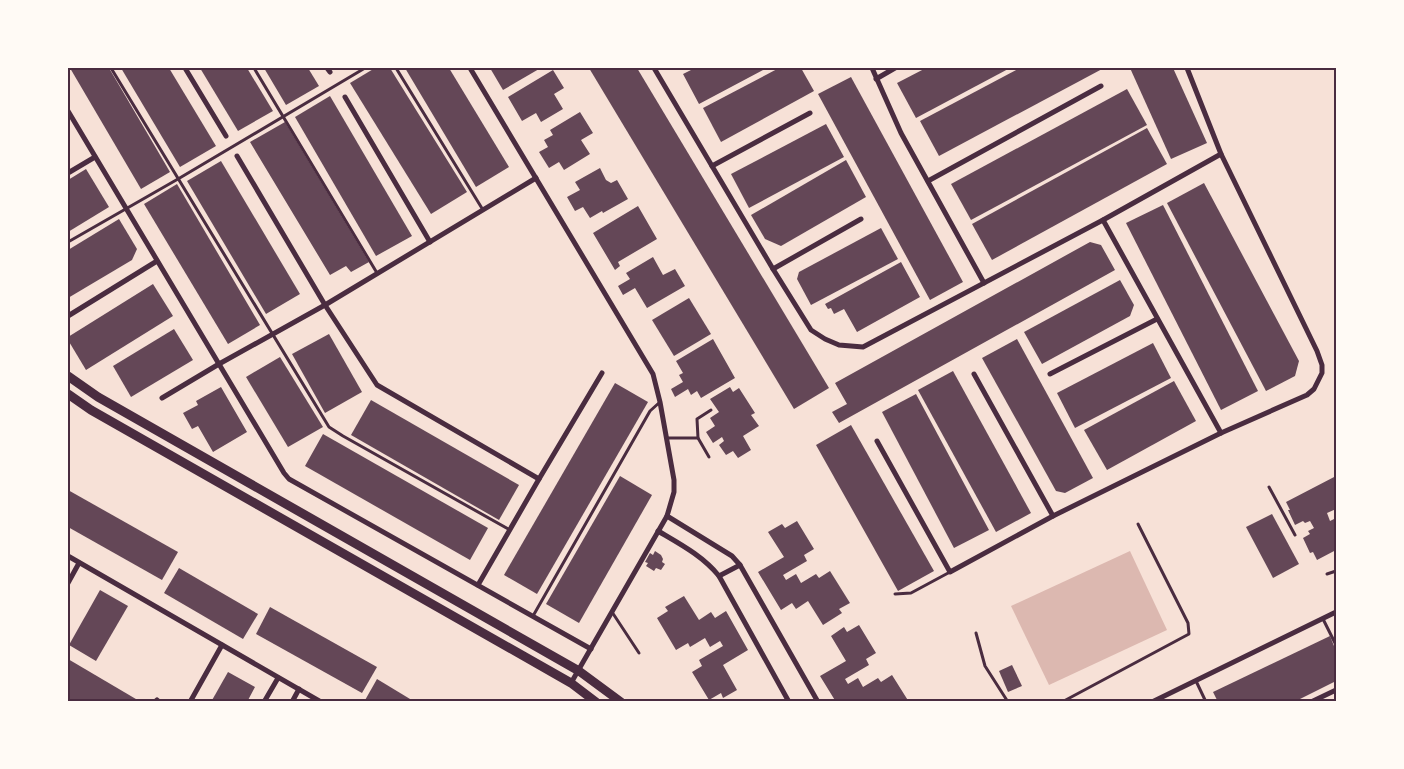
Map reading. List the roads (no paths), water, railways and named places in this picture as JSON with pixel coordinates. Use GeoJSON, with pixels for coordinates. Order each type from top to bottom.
{"type":"FeatureCollection","features":[{"type":"Feature","properties":{"kind":"main road"},"geometry":{"type":"LineString","coordinates":[[68,376],[106,402],[579,671],[621,702]]}},
{"type":"Feature","properties":{"kind":"main road"},"geometry":{"type":"LineString","coordinates":[[68,394],[91,410],[571,683],[596,702]]}},
{"type":"Feature","properties":{"kind":"street"},"geometry":{"type":"LineString","coordinates":[[185,68],[226,136]]}},
{"type":"Feature","properties":{"kind":"street"},"geometry":{"type":"LineString","coordinates":[[470,68],[653,374],[674,480],[673,498],[667,516],[571,683]]}},
{"type":"Feature","properties":{"kind":"street"},"geometry":{"type":"LineString","coordinates":[[654,68],[811,330],[825,339],[850,347],[863,347],[1103,220],[1221,154]]}},
{"type":"Feature","properties":{"kind":"street"},"geometry":{"type":"LineString","coordinates":[[872,68],[901,133],[984,283]]}},
{"type":"Feature","properties":{"kind":"street"},"geometry":{"type":"LineString","coordinates":[[876,79],[895,68]]}},
{"type":"Feature","properties":{"kind":"street"},"geometry":{"type":"LineString","coordinates":[[877,442],[950,572],[1053,516],[1221,433],[1307,395],[1314,389],[1322,373],[1322,365],[1317,351],[1221,154],[1187,68]]}},
{"type":"Feature","properties":{"kind":"street"},"geometry":{"type":"LineString","coordinates":[[928,181],[1101,86]]}},
{"type":"Feature","properties":{"kind":"street"},"geometry":{"type":"LineString","coordinates":[[345,97],[430,242]]}},
{"type":"Feature","properties":{"kind":"street"},"geometry":{"type":"LineString","coordinates":[[68,111],[289,479],[591,649]]}},
{"type":"Feature","properties":{"kind":"street"},"geometry":{"type":"LineString","coordinates":[[712,166],[810,113]]}},
{"type":"Feature","properties":{"kind":"street"},"geometry":{"type":"LineString","coordinates":[[238,156],[325,305],[377,385],[538,479]]}},
{"type":"Feature","properties":{"kind":"street"},"geometry":{"type":"LineString","coordinates":[[68,173],[95,157]]}},
{"type":"Feature","properties":{"kind":"street"},"geometry":{"type":"LineString","coordinates":[[162,398],[325,305],[536,178]]}},
{"type":"Feature","properties":{"kind":"street"},"geometry":{"type":"LineString","coordinates":[[773,269],[861,219]]}},
{"type":"Feature","properties":{"kind":"street"},"geometry":{"type":"LineString","coordinates":[[1103,220],[1221,433]]}},
{"type":"Feature","properties":{"kind":"street"},"geometry":{"type":"LineString","coordinates":[[68,316],[157,261]]}},
{"type":"Feature","properties":{"kind":"street"},"geometry":{"type":"LineString","coordinates":[[1050,374],[1157,319]]}},
{"type":"Feature","properties":{"kind":"street"},"geometry":{"type":"LineString","coordinates":[[478,585],[538,479],[602,373]]}},
{"type":"Feature","properties":{"kind":"street"},"geometry":{"type":"LineString","coordinates":[[974,374],[1053,516]]}},
{"type":"Feature","properties":{"kind":"street"},"geometry":{"type":"LineString","coordinates":[[667,516],[732,556],[740,565],[818,702]]}},
{"type":"Feature","properties":{"kind":"street"},"geometry":{"type":"LineString","coordinates":[[658,531],[698,555],[719,576],[789,702]]}},
{"type":"Feature","properties":{"kind":"street"},"geometry":{"type":"LineString","coordinates":[[68,556],[321,702]]}},
{"type":"Feature","properties":{"kind":"street"},"geometry":{"type":"LineString","coordinates":[[68,583],[79,563]]}},
{"type":"Feature","properties":{"kind":"street"},"geometry":{"type":"LineString","coordinates":[[719,576],[740,565]]}},
{"type":"Feature","properties":{"kind":"street"},"geometry":{"type":"LineString","coordinates":[[1152,702],[1336,612]]}},
{"type":"Feature","properties":{"kind":"street"},"geometry":{"type":"LineString","coordinates":[[190,702],[222,645]]}},
{"type":"Feature","properties":{"kind":"street"},"geometry":{"type":"LineString","coordinates":[[264,702],[278,678]]}},
{"type":"Feature","properties":{"kind":"street"},"geometry":{"type":"LineString","coordinates":[[292,702],[299,689]]}},
{"type":"Feature","properties":{"kind":"street"},"geometry":{"type":"LineString","coordinates":[[1311,702],[1336,690]]}},
{"type":"Feature","properties":{"kind":"lane"},"geometry":{"type":"LineString","coordinates":[[111,68],[329,427],[510,530]]}},
{"type":"Feature","properties":{"kind":"lane"},"geometry":{"type":"LineString","coordinates":[[254,68],[377,274]]}},
{"type":"Feature","properties":{"kind":"lane"},"geometry":{"type":"LineString","coordinates":[[68,242],[365,68]]}},
{"type":"Feature","properties":{"kind":"lane"},"geometry":{"type":"LineString","coordinates":[[396,68],[484,210]]}},
{"type":"Feature","properties":{"kind":"lane"},"geometry":{"type":"LineString","coordinates":[[533,616],[650,411],[660,402]]}},
{"type":"Feature","properties":{"kind":"lane"},"geometry":{"type":"LineString","coordinates":[[709,457],[698,438],[697,419],[711,410]]}},
{"type":"Feature","properties":{"kind":"lane"},"geometry":{"type":"LineString","coordinates":[[666,438],[698,438]]}},
{"type":"Feature","properties":{"kind":"lane"},"geometry":{"type":"LineString","coordinates":[[1269,487],[1295,535]]}},
{"type":"Feature","properties":{"kind":"lane"},"geometry":{"type":"LineString","coordinates":[[1062,702],[1189,634],[1188,623],[1138,524]]}},
{"type":"Feature","properties":{"kind":"lane"},"geometry":{"type":"LineString","coordinates":[[1327,574],[1336,570]]}},
{"type":"Feature","properties":{"kind":"lane"},"geometry":{"type":"LineString","coordinates":[[894,594],[911,593],[950,572]]}},
{"type":"Feature","properties":{"kind":"lane"},"geometry":{"type":"LineString","coordinates":[[612,612],[640,653]]}},
{"type":"Feature","properties":{"kind":"lane"},"geometry":{"type":"LineString","coordinates":[[1323,619],[1336,645]]}},
{"type":"Feature","properties":{"kind":"lane"},"geometry":{"type":"LineString","coordinates":[[976,633],[985,666],[1008,702]]}},
{"type":"Feature","properties":{"kind":"lane"},"geometry":{"type":"LineString","coordinates":[[1196,680],[1206,702]]}}]}
